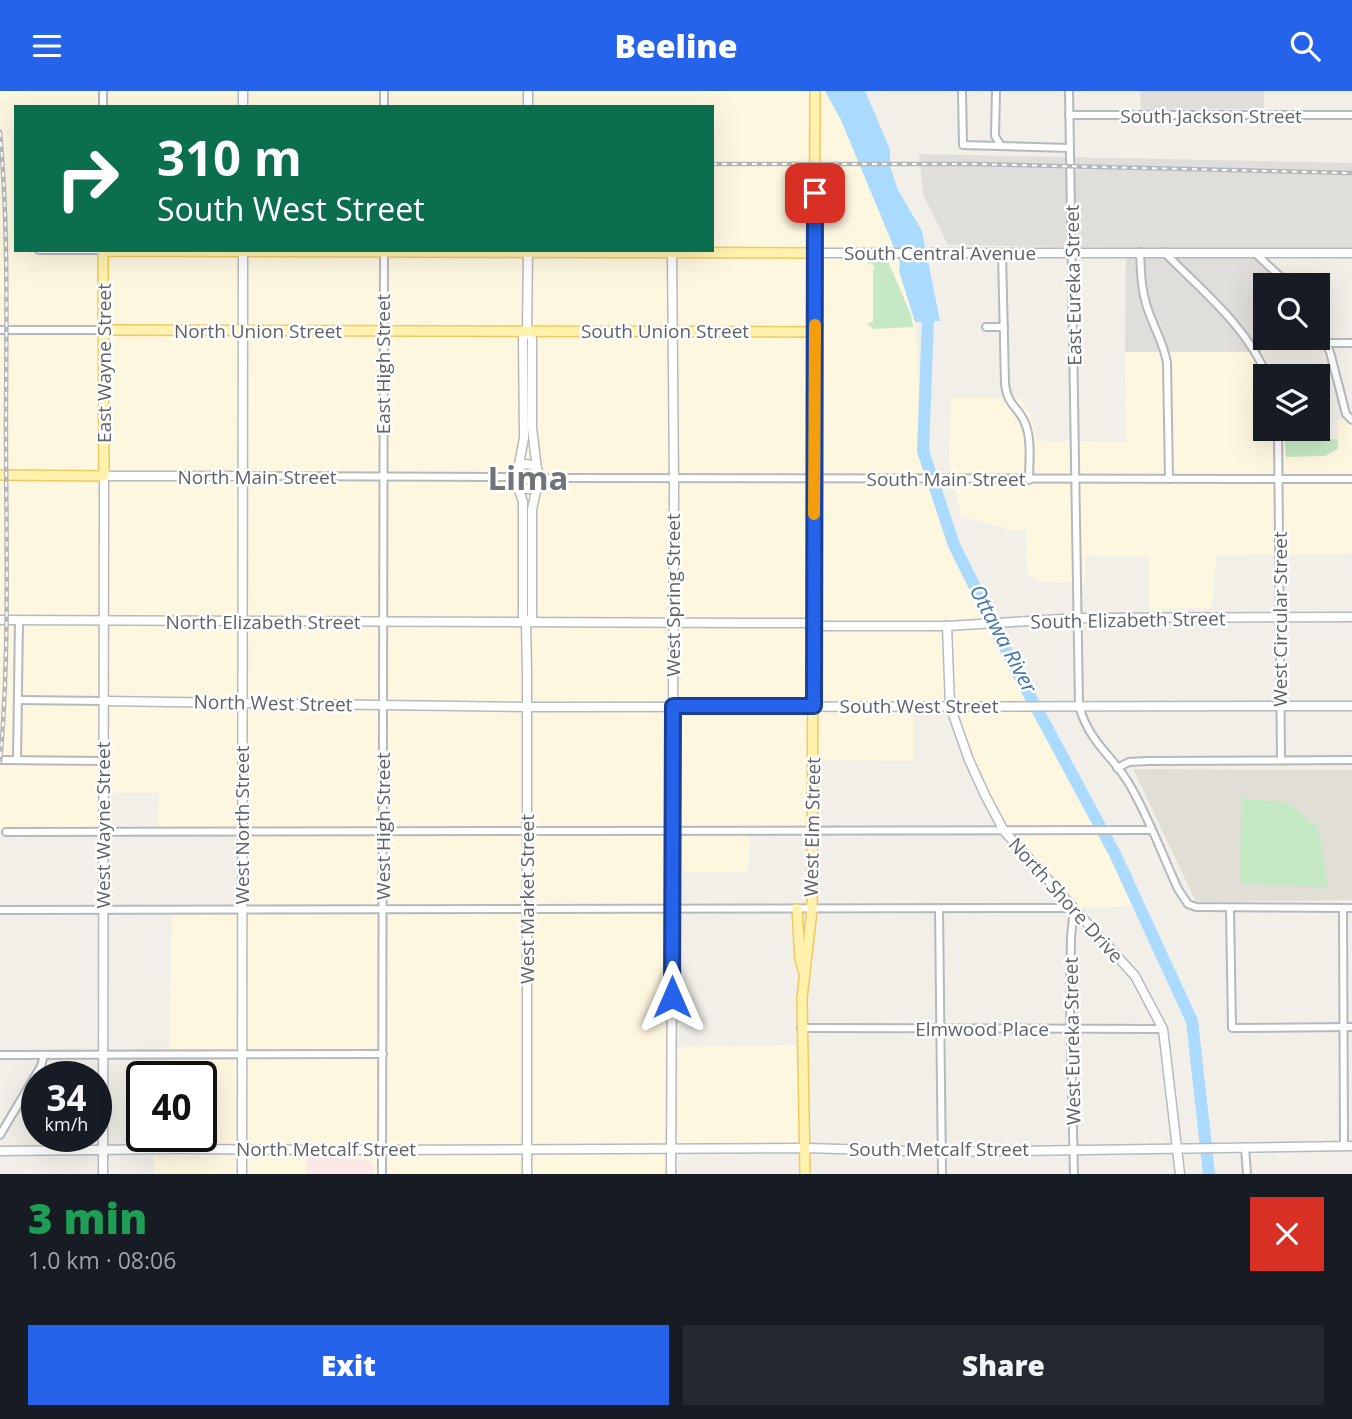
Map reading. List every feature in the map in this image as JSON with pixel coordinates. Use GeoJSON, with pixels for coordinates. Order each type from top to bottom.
{"type":"FeatureCollection","features":[{"type":"Feature","properties":{"kind":"main road","name":"West Elm Street"},"geometry":{"type":"LineString","coordinates":[[805,1174],[801,1028],[811,910],[813,830],[815,91]]}},
{"type":"Feature","properties":{"kind":"main road","name":"East Wayne Street"},"geometry":{"type":"LineString","coordinates":[[103,252],[104,476]]}},
{"type":"Feature","properties":{"kind":"main road","name":"South Central Avenue"},"geometry":{"type":"LineString","coordinates":[[672,252],[815,253]]}},
{"type":"Feature","properties":{"kind":"main road","name":"North Union Street"},"geometry":{"type":"LineString","coordinates":[[104,330],[515,331]]}},
{"type":"Feature","properties":{"kind":"main road","name":"South Union Street"},"geometry":{"type":"LineString","coordinates":[[515,331],[815,332]]}},
{"type":"Feature","properties":{"kind":"main road","name":"North Main Street"},"geometry":{"type":"LineString","coordinates":[[0,475],[104,476]]}},
{"type":"Feature","properties":{"kind":"main road"},"geometry":{"type":"LineString","coordinates":[[797,909],[800,959],[804,977]]}},
{"type":"Feature","properties":{"kind":"street"},"geometry":{"type":"LineString","coordinates":[[962,91],[963,145],[1070,148]]}},
{"type":"Feature","properties":{"kind":"street"},"geometry":{"type":"LineString","coordinates":[[996,91],[995,136],[1001,146]]}},
{"type":"Feature","properties":{"kind":"street","name":"East Eureka Street"},"geometry":{"type":"LineString","coordinates":[[1069,91],[1077,480]]}},
{"type":"Feature","properties":{"kind":"street","name":"South Jackson Street"},"geometry":{"type":"LineString","coordinates":[[1069,115],[1352,115]]}},
{"type":"Feature","properties":{"kind":"street","name":"West North Street"},"geometry":{"type":"LineString","coordinates":[[242,1174],[243,252]]}},
{"type":"Feature","properties":{"kind":"street","name":"East High Street"},"geometry":{"type":"LineString","coordinates":[[383,477],[384,252]]}},
{"type":"Feature","properties":{"kind":"street"},"geometry":{"type":"LineString","coordinates":[[516,477],[524,438],[523,338],[527,331],[528,252]]}},
{"type":"Feature","properties":{"kind":"street","name":"West Spring Street"},"geometry":{"type":"LineString","coordinates":[[671,1174],[674,478],[672,252]]}},
{"type":"Feature","properties":{"kind":"street"},"geometry":{"type":"LineString","coordinates":[[1140,252],[1141,281],[1146,304],[1164,347],[1167,363],[1168,479]]}},
{"type":"Feature","properties":{"kind":"street"},"geometry":{"type":"LineString","coordinates":[[1164,252],[1235,324],[1261,364]]}},
{"type":"Feature","properties":{"kind":"street","name":"South Central Avenue"},"geometry":{"type":"LineString","coordinates":[[815,253],[1352,253]]}},
{"type":"Feature","properties":{"kind":"street"},"geometry":{"type":"LineString","coordinates":[[1002,253],[1006,395],[1025,422],[1028,432],[1029,480]]}},
{"type":"Feature","properties":{"kind":"street"},"geometry":{"type":"LineString","coordinates":[[1254,253],[1276,273]]}},
{"type":"Feature","properties":{"kind":"street"},"geometry":{"type":"LineString","coordinates":[[986,327],[1003,327]]}},
{"type":"Feature","properties":{"kind":"street","name":"North Union Street"},"geometry":{"type":"LineString","coordinates":[[0,330],[104,330]]}},
{"type":"Feature","properties":{"kind":"street"},"geometry":{"type":"LineString","coordinates":[[516,477],[527,490],[539,481],[532,428],[532,338],[527,331]]}},
{"type":"Feature","properties":{"kind":"street"},"geometry":{"type":"LineString","coordinates":[[1330,343],[1352,343]]}},
{"type":"Feature","properties":{"kind":"street"},"geometry":{"type":"LineString","coordinates":[[1328,350],[1346,414],[1352,420]]}},
{"type":"Feature","properties":{"kind":"street","name":"West Circular Street"},"geometry":{"type":"LineString","coordinates":[[1278,441],[1281,760]]}},
{"type":"Feature","properties":{"kind":"street"},"geometry":{"type":"LineString","coordinates":[[516,477],[525,464],[537,468]]}},
{"type":"Feature","properties":{"kind":"street","name":"North Main Street"},"geometry":{"type":"LineString","coordinates":[[104,476],[516,477]]}},
{"type":"Feature","properties":{"kind":"street","name":"West Wayne Street"},"geometry":{"type":"LineString","coordinates":[[103,1061],[104,476]]}},
{"type":"Feature","properties":{"kind":"street","name":"West High Street"},"geometry":{"type":"LineString","coordinates":[[382,1174],[383,477]]}},
{"type":"Feature","properties":{"kind":"street","name":"West Market Street"},"geometry":{"type":"LineString","coordinates":[[516,477],[523,502],[523,616],[526,624],[527,1174]]}},
{"type":"Feature","properties":{"kind":"street","name":"South Main Street"},"geometry":{"type":"LineString","coordinates":[[539,481],[674,478],[1352,479]]}},
{"type":"Feature","properties":{"kind":"street"},"geometry":{"type":"LineString","coordinates":[[1077,480],[1079,706],[1091,734],[1129,783],[1182,897],[1188,904],[1196,907],[1352,908]]}},
{"type":"Feature","properties":{"kind":"street","name":"West Market Street"},"geometry":{"type":"LineString","coordinates":[[526,624],[533,617],[532,509],[539,481]]}},
{"type":"Feature","properties":{"kind":"street","name":"South Elizabeth Street"},"geometry":{"type":"LineString","coordinates":[[526,624],[804,623],[814,626],[947,626],[1079,618],[1352,617]]}},
{"type":"Feature","properties":{"kind":"street","name":"North Elizabeth Street"},"geometry":{"type":"LineString","coordinates":[[0,620],[526,624]]}},
{"type":"Feature","properties":{"kind":"street"},"geometry":{"type":"LineString","coordinates":[[17,759],[19,621]]}},
{"type":"Feature","properties":{"kind":"street","name":"North Shore Drive"},"geometry":{"type":"LineString","coordinates":[[947,626],[950,706],[975,775],[1004,831],[1135,976],[1163,1029],[1180,1174]]}},
{"type":"Feature","properties":{"kind":"street","name":"North West Street"},"geometry":{"type":"LineString","coordinates":[[18,700],[527,707]]}},
{"type":"Feature","properties":{"kind":"street","name":"South West Street"},"geometry":{"type":"LineString","coordinates":[[527,707],[1352,706]]}},
{"type":"Feature","properties":{"kind":"street"},"geometry":{"type":"LineString","coordinates":[[0,760],[103,761]]}},
{"type":"Feature","properties":{"kind":"street"},"geometry":{"type":"LineString","coordinates":[[1117,768],[1129,762],[1147,761],[1352,760]]}},
{"type":"Feature","properties":{"kind":"street"},"geometry":{"type":"LineString","coordinates":[[6,832],[1151,830]]}},
{"type":"Feature","properties":{"kind":"street"},"geometry":{"type":"LineString","coordinates":[[0,910],[1074,908]]}},
{"type":"Feature","properties":{"kind":"street","name":"West Eureka Street"},"geometry":{"type":"LineString","coordinates":[[1074,908],[1071,937],[1074,1174]]}},
{"type":"Feature","properties":{"kind":"street"},"geometry":{"type":"LineString","coordinates":[[1230,908],[1233,1028],[1352,1027]]}},
{"type":"Feature","properties":{"kind":"street"},"geometry":{"type":"LineString","coordinates":[[1343,908],[1343,1027],[1348,1146]]}},
{"type":"Feature","properties":{"kind":"street"},"geometry":{"type":"LineString","coordinates":[[939,909],[942,1174]]}},
{"type":"Feature","properties":{"kind":"street","name":"Elmwood Place"},"geometry":{"type":"LineString","coordinates":[[801,1028],[1163,1029]]}},
{"type":"Feature","properties":{"kind":"street"},"geometry":{"type":"LineString","coordinates":[[0,1055],[383,1054]]}},
{"type":"Feature","properties":{"kind":"street"},"geometry":{"type":"LineString","coordinates":[[0,1135],[41,1066],[44,1055]]}},
{"type":"Feature","properties":{"kind":"street","name":"South Metcalf Street"},"geometry":{"type":"LineString","coordinates":[[527,1148],[804,1148],[942,1152],[1348,1146]]}},
{"type":"Feature","properties":{"kind":"street","name":"North Metcalf Street"},"geometry":{"type":"LineString","coordinates":[[112,1150],[527,1148]]}},
{"type":"Feature","properties":{"kind":"street"},"geometry":{"type":"LineString","coordinates":[[1245,1148],[1247,1174]]}},
{"type":"Feature","properties":{"kind":"street","name":"North Metcalf Street"},"geometry":{"type":"LineString","coordinates":[[0,1151],[21,1151]]}},
{"type":"Feature","properties":{"kind":"street","name":"West Wayne Street"},"geometry":{"type":"LineString","coordinates":[[103,1152],[103,1174]]}},
{"type":"Feature","properties":{"kind":"shaded area"},"geometry":{"type":"Polygon","coordinates":[[[0,91],[825,91],[841,120],[900,262],[899,271],[915,322],[923,451],[954,545],[1017,672],[1115,854],[1139,906],[1074,908],[1022,853],[985,795],[950,706],[913,706],[913,761],[813,760],[812,830],[750,830],[748,872],[673,871],[672,1047],[801,1045],[805,1148],[671,1149],[671,1174],[154,1174],[154,1152],[217,1152],[217,1061],[169,1061],[172,908],[242,908],[242,832],[158,832],[159,793],[104,793],[103,832],[0,832],[0,91]]]}},
{"type":"Feature","properties":{"kind":"shaded area"},"geometry":{"type":"Polygon","coordinates":[[[1140,91],[1264,91],[1264,109],[1141,110],[1140,91]]]}},
{"type":"Feature","properties":{"kind":"shaded area"},"geometry":{"type":"Polygon","coordinates":[[[919,154],[1352,163],[1352,254],[1254,258],[1268,273],[1253,273],[1253,350],[1262,352],[1125,352],[1126,248],[948,245],[923,194],[919,154]]]}},
{"type":"Feature","properties":{"kind":"shaded area"},"geometry":{"type":"Polygon","coordinates":[[[1125,352],[1262,352],[1267,364],[1253,364],[1253,441],[1285,441],[1286,457],[1338,449],[1337,421],[1352,414],[1352,554],[1216,555],[1212,607],[1149,610],[1149,557],[1085,556],[1085,583],[1040,582],[1027,574],[1026,529],[1012,530],[961,516],[949,462],[951,398],[1020,398],[1030,415],[1037,441],[1126,442],[1125,352]]]}},
{"type":"Feature","properties":{"kind":"shaded area"},"geometry":{"type":"Polygon","coordinates":[[[1133,769],[1352,770],[1352,900],[1196,902],[1133,769]]]}},
{"type":"Feature","properties":{"kind":"shaded area"},"geometry":{"type":"Polygon","coordinates":[[[306,1156],[367,1160],[373,1165],[373,1174],[306,1174],[306,1156]]]}},
{"type":"Feature","properties":{"kind":"green space"},"geometry":{"type":"Polygon","coordinates":[[[887,259],[911,315],[913,327],[874,329],[868,325],[873,322],[875,268],[871,263],[869,266],[868,262],[887,259]]]}},
{"type":"Feature","properties":{"kind":"green space"},"geometry":{"type":"Polygon","coordinates":[[[1338,439],[1338,449],[1325,456],[1286,457],[1285,441],[1338,439]]]}},
{"type":"Feature","properties":{"kind":"green space"},"geometry":{"type":"Polygon","coordinates":[[[1242,798],[1289,803],[1319,829],[1328,887],[1245,884],[1239,879],[1242,798]]]}},
{"type":"Feature","properties":{"kind":"water"},"geometry":{"type":"Polygon","coordinates":[[[825,91],[865,91],[890,149],[890,166],[898,190],[922,231],[940,321],[915,322],[899,271],[900,262],[841,120],[825,91]]]}},
{"type":"Feature","properties":{"kind":"waterway","name":"Ottawa River"},"geometry":{"type":"LineString","coordinates":[[924,308],[928,318],[923,451],[954,545],[1017,672],[1115,854],[1192,1021],[1209,1174]]}},
{"type":"Feature","properties":{"kind":"railway"},"geometry":{"type":"LineString","coordinates":[[0,132],[6,243],[7,596],[0,763]]}},
{"type":"Feature","properties":{"kind":"railway"},"geometry":{"type":"LineString","coordinates":[[714,164],[972,164],[1352,173]]}},
{"type":"Feature","properties":{"kind":"slow traffic"},"geometry":{"type":"LineString","coordinates":[[814,514],[815,325]]}},
{"type":"Feature","properties":{"kind":"district","name":"Lima"},"geometry":{"type":"Point","coordinates":[528,478]}},
{"type":"Feature","properties":{"kind":"route"},"geometry":{"type":"LineString","coordinates":[[672,997],[673,706],[814,706],[815,193]]}}]}
